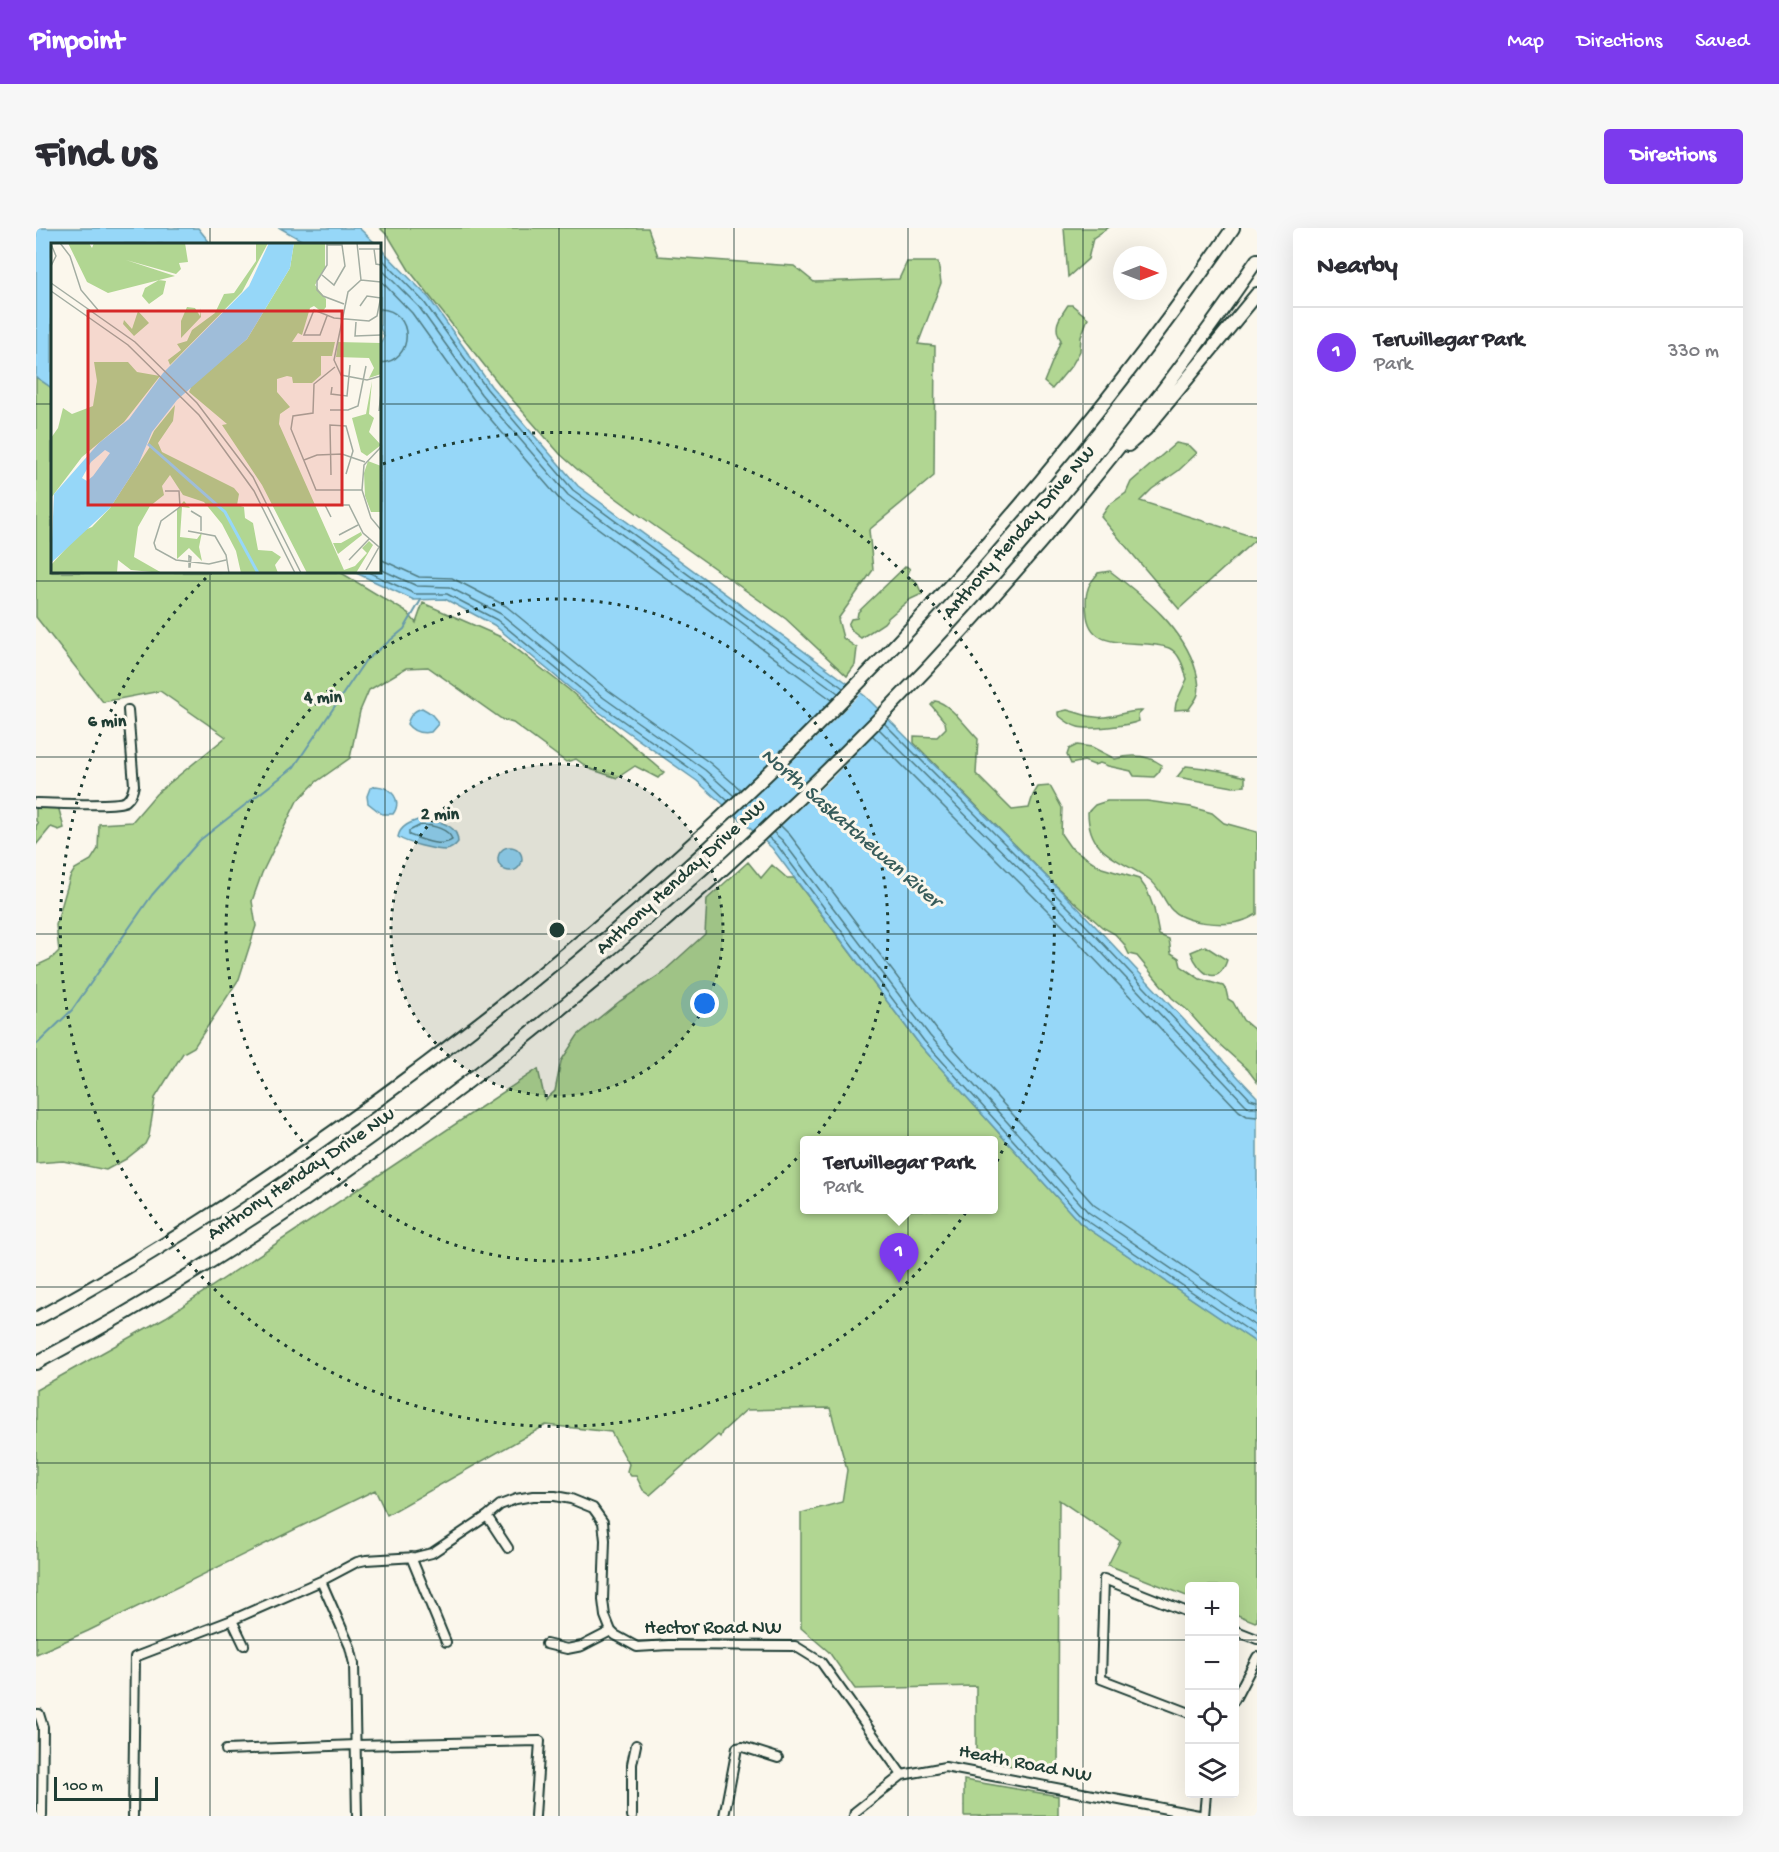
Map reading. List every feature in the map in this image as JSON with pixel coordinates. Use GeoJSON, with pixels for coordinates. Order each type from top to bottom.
{"type":"FeatureCollection","features":[{"type":"Feature","properties":{"kind":"highway","name":"Anthony Henday Drive NW"},"geometry":{"type":"LineString","coordinates":[[36,1319],[197,1224],[311,1148],[420,1070],[515,996],[648,885],[797,747],[871,671],[999,531],[1105,402],[1233,228]]}},
{"type":"Feature","properties":{"kind":"highway","name":"Anthony Henday Drive NW"},"geometry":{"type":"LineString","coordinates":[[36,1363],[78,1341],[213,1260],[372,1153],[444,1101],[547,1021],[678,912],[827,772],[901,697],[1022,565],[1207,333],[1257,260]]}},
{"type":"Feature","properties":{"kind":"highway"},"geometry":{"type":"LineString","coordinates":[[1098,472],[1146,429],[1257,294]]}},
{"type":"Feature","properties":{"kind":"street"},"geometry":{"type":"LineString","coordinates":[[36,802],[96,804],[128,800],[134,785],[128,710]]}},
{"type":"Feature","properties":{"kind":"street"},"geometry":{"type":"LineString","coordinates":[[133,1816],[135,1657],[232,1620],[321,1581],[357,1562],[432,1553],[500,1505],[533,1496],[571,1499],[593,1508],[603,1522],[605,1540],[603,1600],[610,1631],[582,1646],[567,1649],[546,1644]]}},
{"type":"Feature","properties":{"kind":"street"},"geometry":{"type":"LineString","coordinates":[[487,1516],[508,1548]]}},
{"type":"Feature","properties":{"kind":"street"},"geometry":{"type":"LineString","coordinates":[[411,1557],[446,1642]]}},
{"type":"Feature","properties":{"kind":"street"},"geometry":{"type":"LineString","coordinates":[[1185,1611],[1104,1579],[1101,1679],[1185,1711]]}},
{"type":"Feature","properties":{"kind":"street"},"geometry":{"type":"LineString","coordinates":[[321,1581],[350,1647],[354,1664],[357,1816]]}},
{"type":"Feature","properties":{"kind":"street"},"geometry":{"type":"LineString","coordinates":[[232,1620],[244,1645]]}},
{"type":"Feature","properties":{"kind":"street","name":"Hector Road NW"},"geometry":{"type":"LineString","coordinates":[[610,1631],[637,1647],[795,1646],[821,1662],[902,1775]]}},
{"type":"Feature","properties":{"kind":"street"},"geometry":{"type":"LineString","coordinates":[[1239,1632],[1257,1639]]}},
{"type":"Feature","properties":{"kind":"street"},"geometry":{"type":"LineString","coordinates":[[1239,1691],[1257,1656]]}},
{"type":"Feature","properties":{"kind":"street"},"geometry":{"type":"LineString","coordinates":[[36,1714],[39,1714],[42,1719],[42,1816]]}},
{"type":"Feature","properties":{"kind":"street"},"geometry":{"type":"LineString","coordinates":[[226,1750],[540,1741],[536,1816]]}},
{"type":"Feature","properties":{"kind":"street"},"geometry":{"type":"LineString","coordinates":[[632,1816],[632,1764],[636,1745]]}},
{"type":"Feature","properties":{"kind":"street"},"geometry":{"type":"LineString","coordinates":[[724,1816],[737,1748],[743,1747],[778,1758]]}},
{"type":"Feature","properties":{"kind":"street","name":"Heath Road NW"},"geometry":{"type":"LineString","coordinates":[[854,1816],[855,1812],[902,1775],[945,1767],[1204,1816]]}},
{"type":"Feature","properties":{"kind":"street"},"geometry":{"type":"LineString","coordinates":[[1204,1816],[1206,1798]]}},
{"type":"Feature","properties":{"kind":"green space"},"geometry":{"type":"Polygon","coordinates":[[[380,228],[648,228],[658,256],[794,266],[814,282],[899,279],[907,262],[938,262],[941,283],[918,344],[935,346],[934,476],[869,530],[873,570],[838,619],[843,638],[857,648],[855,665],[847,676],[786,619],[642,517],[560,454],[503,389],[409,270],[389,237],[380,228]]]}},
{"type":"Feature","properties":{"kind":"green space"},"geometry":{"type":"Polygon","coordinates":[[[1064,228],[1108,228],[1093,238],[1088,259],[1068,277],[1064,228]]]}},
{"type":"Feature","properties":{"kind":"green space"},"geometry":{"type":"Polygon","coordinates":[[[1068,305],[1072,305],[1088,318],[1081,337],[1080,351],[1072,365],[1052,389],[1044,382],[1061,340],[1057,330],[1058,322],[1068,305]]]}},
{"type":"Feature","properties":{"kind":"green space"},"geometry":{"type":"Polygon","coordinates":[[[36,377],[51,387],[51,573],[342,573],[408,613],[416,623],[423,603],[501,637],[568,689],[664,772],[658,778],[635,766],[617,778],[590,769],[576,759],[566,762],[513,723],[503,720],[428,667],[406,668],[369,690],[360,711],[350,758],[316,782],[297,801],[262,873],[252,901],[256,926],[239,979],[194,1047],[183,1053],[155,1098],[149,1136],[145,1144],[126,1159],[106,1170],[63,1161],[36,1163],[36,966],[51,959],[59,951],[56,925],[70,877],[75,869],[91,860],[98,849],[99,824],[132,822],[156,794],[226,737],[160,691],[103,702],[36,617],[36,377]]]}},
{"type":"Feature","properties":{"kind":"green space"},"geometry":{"type":"Polygon","coordinates":[[[1176,443],[1190,446],[1197,453],[1140,501],[1257,538],[1179,609],[1101,517],[1109,505],[1126,493],[1131,482],[1176,443]]]}},
{"type":"Feature","properties":{"kind":"green space"},"geometry":{"type":"Polygon","coordinates":[[[906,566],[910,569],[907,576],[916,581],[922,594],[909,600],[884,623],[861,638],[848,625],[851,619],[857,618],[858,612],[906,566]]]}},
{"type":"Feature","properties":{"kind":"green space"},"geometry":{"type":"Polygon","coordinates":[[[1110,571],[1149,603],[1182,641],[1190,655],[1199,682],[1197,696],[1189,709],[1175,710],[1187,679],[1181,661],[1173,650],[1158,645],[1108,640],[1099,636],[1091,628],[1087,616],[1086,595],[1098,573],[1110,571]]]}},
{"type":"Feature","properties":{"kind":"green space"},"geometry":{"type":"Polygon","coordinates":[[[935,701],[952,711],[978,739],[976,774],[1012,810],[1029,808],[1038,787],[1050,786],[1062,808],[1061,834],[1070,847],[1102,868],[1139,879],[1147,890],[1154,909],[1159,935],[1169,939],[1171,953],[1179,958],[1181,966],[1200,979],[1223,986],[1228,999],[1233,1002],[1243,1020],[1257,1032],[1257,1082],[1248,1070],[1172,998],[1137,956],[1129,954],[1115,934],[1102,927],[1052,882],[914,743],[914,736],[937,737],[946,728],[945,722],[931,705],[935,701]]]}},
{"type":"Feature","properties":{"kind":"green space"},"geometry":{"type":"Polygon","coordinates":[[[1067,710],[1100,717],[1142,711],[1138,715],[1139,721],[1134,723],[1083,728],[1067,722],[1058,715],[1058,712],[1067,710]]]}},
{"type":"Feature","properties":{"kind":"green space"},"geometry":{"type":"Polygon","coordinates":[[[1077,745],[1092,747],[1115,759],[1140,756],[1162,765],[1154,777],[1134,776],[1131,771],[1100,763],[1094,765],[1084,761],[1071,764],[1067,755],[1069,749],[1077,745]]]}},
{"type":"Feature","properties":{"kind":"green space"},"geometry":{"type":"Polygon","coordinates":[[[1186,766],[1245,777],[1245,786],[1233,787],[1177,777],[1186,766]]]}},
{"type":"Feature","properties":{"kind":"green space"},"geometry":{"type":"Polygon","coordinates":[[[1107,801],[1147,801],[1191,807],[1212,813],[1224,823],[1257,832],[1257,914],[1237,922],[1206,923],[1185,918],[1176,913],[1152,882],[1108,854],[1093,838],[1088,812],[1095,805],[1107,801]]]}},
{"type":"Feature","properties":{"kind":"green space"},"geometry":{"type":"Polygon","coordinates":[[[36,805],[58,806],[64,828],[59,830],[51,827],[36,845],[38,823],[36,805]]]}},
{"type":"Feature","properties":{"kind":"green space"},"geometry":{"type":"Polygon","coordinates":[[[748,862],[761,878],[772,865],[787,878],[794,878],[920,1045],[1080,1223],[1257,1343],[1257,1621],[1239,1616],[1239,1582],[1185,1582],[1185,1595],[1108,1565],[1120,1541],[1059,1500],[1058,1775],[976,1759],[976,1686],[855,1689],[829,1652],[801,1628],[801,1513],[842,1502],[847,1470],[830,1408],[746,1410],[722,1432],[720,1437],[718,1435],[650,1495],[643,1490],[636,1476],[631,1476],[627,1471],[629,1464],[611,1432],[546,1425],[387,1515],[375,1490],[88,1631],[36,1654],[36,1390],[166,1317],[538,1069],[545,1100],[555,1091],[561,1061],[578,1035],[620,1001],[661,974],[705,934],[707,899],[748,862]]]}},
{"type":"Feature","properties":{"kind":"green space"},"geometry":{"type":"Polygon","coordinates":[[[1205,946],[1227,960],[1219,974],[1208,974],[1203,971],[1194,959],[1191,952],[1205,946]]]}},
{"type":"Feature","properties":{"kind":"green space"},"geometry":{"type":"Polygon","coordinates":[[[964,1780],[1058,1796],[1058,1816],[964,1816],[964,1780]]]}},
{"type":"Feature","properties":{"kind":"water"},"geometry":{"type":"Polygon","coordinates":[[[36,228],[198,228],[210,243],[51,243],[51,387],[36,377],[36,228]]]}},
{"type":"Feature","properties":{"kind":"water"},"geometry":{"type":"Polygon","coordinates":[[[280,228],[359,228],[375,243],[306,243],[280,228]]]}},
{"type":"Feature","properties":{"kind":"water","name":"North Saskatchewan River"},"geometry":{"type":"Polygon","coordinates":[[[381,249],[429,298],[491,386],[578,486],[865,696],[1079,909],[1257,1097],[1257,1343],[1080,1223],[920,1045],[772,848],[697,781],[595,709],[494,625],[445,599],[414,600],[356,573],[381,573],[381,343],[384,336],[381,330],[381,249]]]}},
{"type":"Feature","properties":{"kind":"water"},"geometry":{"type":"Polygon","coordinates":[[[422,708],[432,714],[438,724],[431,732],[418,732],[407,724],[412,714],[422,708]]]}},
{"type":"Feature","properties":{"kind":"water"},"geometry":{"type":"Polygon","coordinates":[[[376,786],[394,795],[397,804],[393,814],[382,814],[368,803],[367,796],[370,788],[376,786]]]}},
{"type":"Feature","properties":{"kind":"water"},"geometry":{"type":"Polygon","coordinates":[[[421,819],[433,820],[450,827],[457,836],[458,842],[450,849],[441,850],[414,844],[398,837],[404,827],[421,819]]]}},
{"type":"Feature","properties":{"kind":"water"},"geometry":{"type":"Polygon","coordinates":[[[510,847],[515,848],[521,854],[521,864],[515,870],[510,871],[505,870],[499,864],[498,859],[499,854],[505,848],[510,847]]]}},
{"type":"Feature","properties":{"kind":"pier"},"geometry":{"type":"Polygon","coordinates":[[[851,682],[863,691],[803,751],[733,817],[722,807],[792,742],[851,682]]]}},
{"type":"Feature","properties":{"kind":"pier"},"geometry":{"type":"Polygon","coordinates":[[[880,707],[890,717],[834,776],[762,844],[752,834],[880,707]]]}},
{"type":"Feature","properties":{"kind":"waterway"},"geometry":{"type":"LineString","coordinates":[[36,1045],[72,1010],[152,895],[200,840],[294,767],[365,661],[404,629],[421,600]]}},
{"type":"Feature","properties":{"kind":"place","name":"Terwillegar Park"},"geometry":{"type":"Point","coordinates":[899,1283]}}]}
